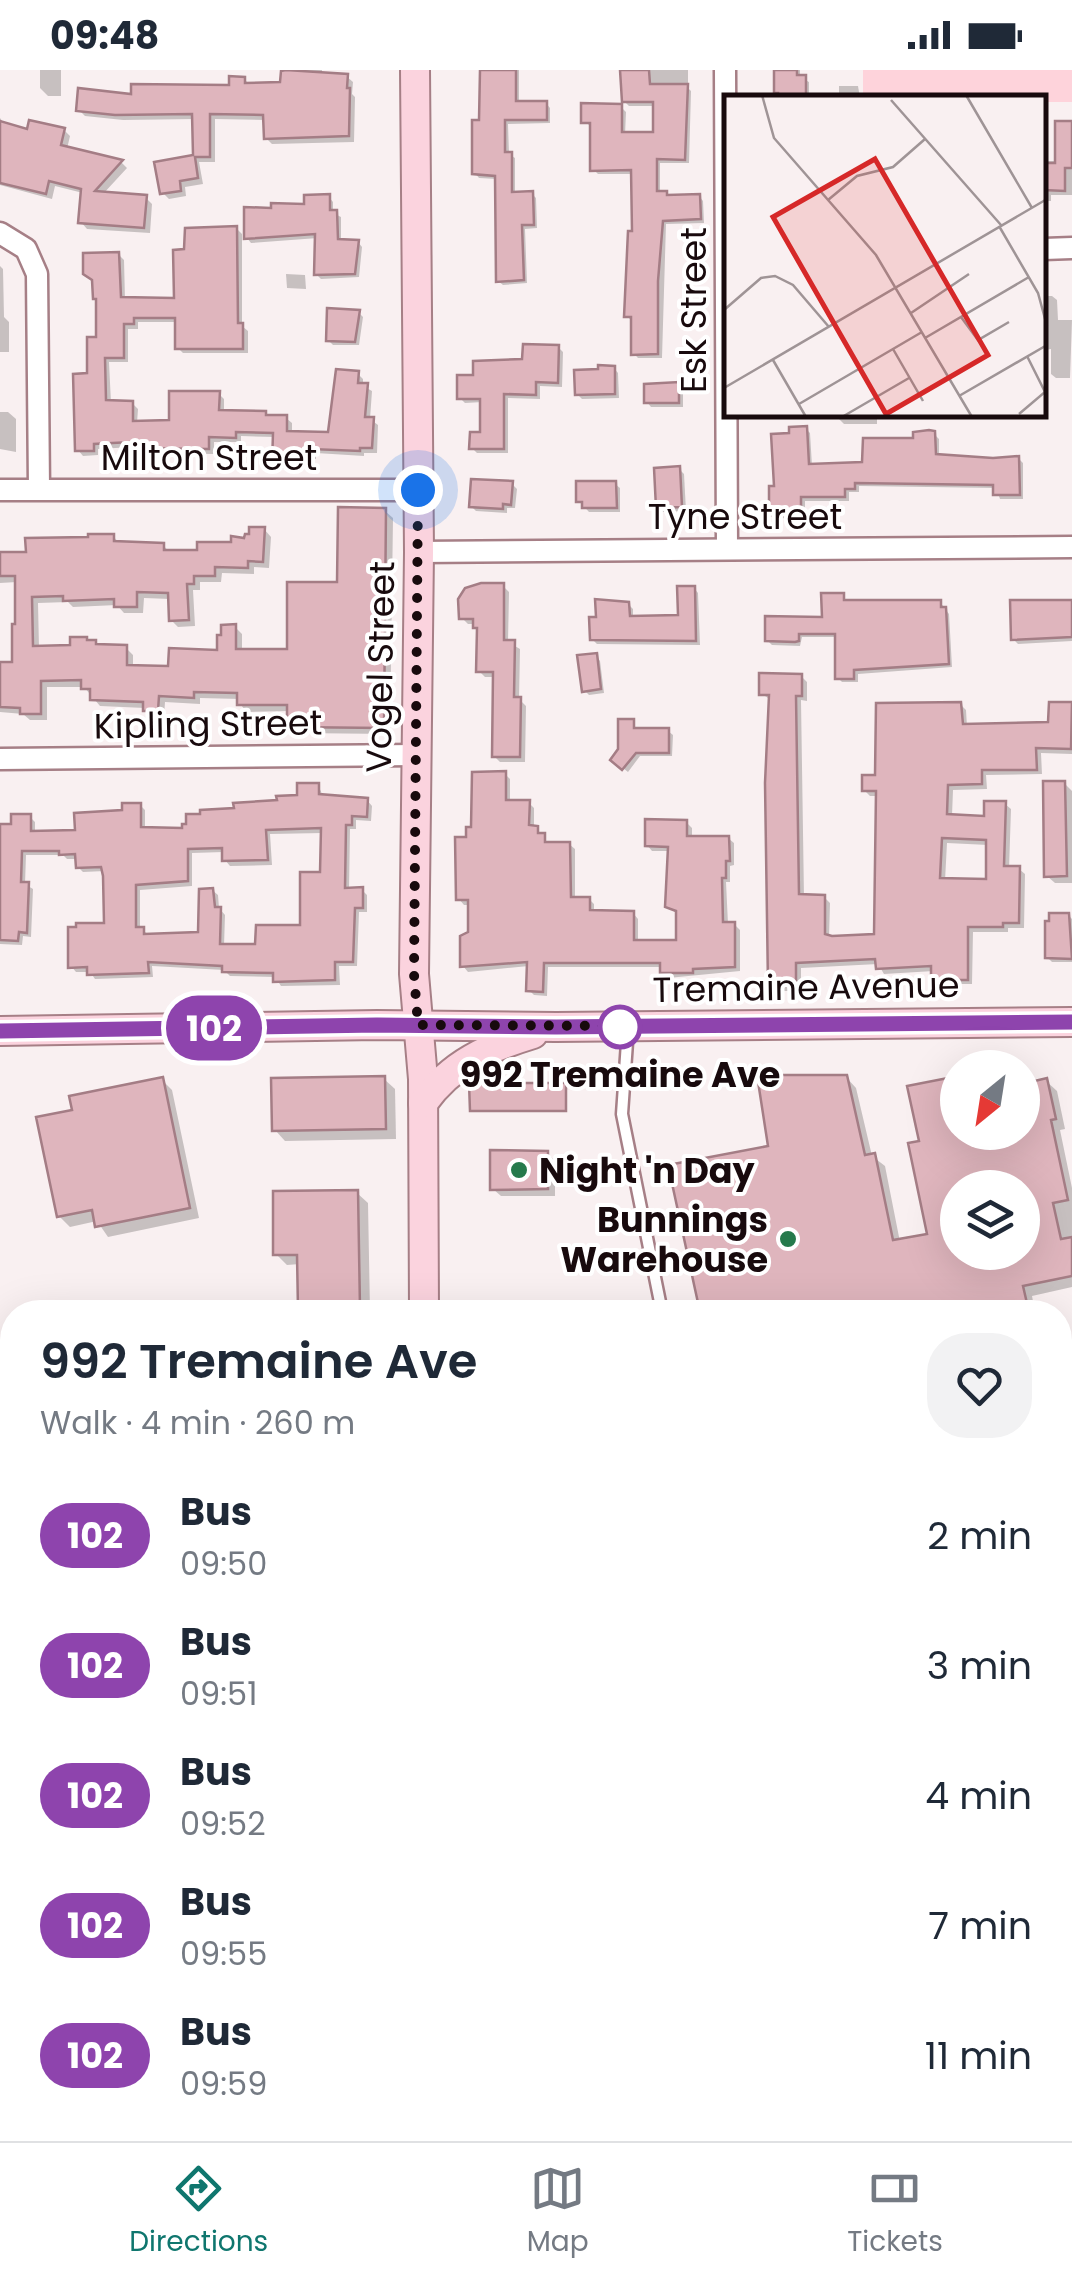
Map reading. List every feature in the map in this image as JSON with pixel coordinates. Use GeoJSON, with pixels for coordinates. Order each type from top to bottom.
{"type":"FeatureCollection","features":[{"type":"Feature","properties":{"kind":"main road","name":"Vogel Street"},"geometry":{"type":"LineString","coordinates":[[415,70],[419,552],[414,974],[423,1103],[424,1300]]}},
{"type":"Feature","properties":{"kind":"main road","name":"Tremaine Avenue"},"geometry":{"type":"LineString","coordinates":[[0,1031],[1072,1022]]}},
{"type":"Feature","properties":{"kind":"main road"},"geometry":{"type":"LineString","coordinates":[[423,1103],[438,1082],[469,1057],[556,1027]]}},
{"type":"Feature","properties":{"kind":"street","name":"Esk Street"},"geometry":{"type":"LineString","coordinates":[[724,70],[724,95]]}},
{"type":"Feature","properties":{"kind":"street"},"geometry":{"type":"LineString","coordinates":[[0,233],[26,249],[37,274],[39,490]]}},
{"type":"Feature","properties":{"kind":"street","name":"Esk Street"},"geometry":{"type":"LineString","coordinates":[[727,418],[728,549]]}},
{"type":"Feature","properties":{"kind":"street","name":"Milton Street"},"geometry":{"type":"LineString","coordinates":[[0,490],[418,490]]}},
{"type":"Feature","properties":{"kind":"street","name":"Tyne Street"},"geometry":{"type":"LineString","coordinates":[[419,552],[1072,547]]}},
{"type":"Feature","properties":{"kind":"street","name":"Kipling Street"},"geometry":{"type":"LineString","coordinates":[[0,759],[416,755]]}},
{"type":"Feature","properties":{"kind":"lane"},"geometry":{"type":"LineString","coordinates":[[628,1026],[622,1114],[660,1300]]}},
{"type":"Feature","properties":{"kind":"shaded area"},"geometry":{"type":"Polygon","coordinates":[[[863,70],[1072,70],[1072,102],[1047,102],[1047,95],[863,95],[863,70]]]}},
{"type":"Feature","properties":{"kind":"building"},"geometry":{"type":"Polygon","coordinates":[[[480,70],[516,70],[516,101],[547,101],[547,120],[505,120],[505,152],[512,152],[512,192],[533,191],[534,225],[522,225],[524,280],[496,282],[495,176],[472,174],[472,120],[479,120],[480,70]]]}},
{"type":"Feature","properties":{"kind":"building"},"geometry":{"type":"Polygon","coordinates":[[[620,70],[649,70],[650,84],[688,84],[685,160],[657,159],[657,191],[667,191],[667,195],[700,194],[701,219],[663,221],[658,354],[631,355],[631,317],[624,317],[628,231],[632,231],[631,170],[590,171],[590,123],[581,123],[581,103],[622,104],[622,132],[653,132],[653,102],[622,102],[620,70]]]}},
{"type":"Feature","properties":{"kind":"building"},"geometry":{"type":"Polygon","coordinates":[[[774,70],[797,70],[797,75],[806,75],[806,95],[774,93],[774,70]]]}},
{"type":"Feature","properties":{"kind":"building"},"geometry":{"type":"Polygon","coordinates":[[[281,71],[348,74],[349,136],[264,139],[263,115],[210,114],[210,157],[195,157],[198,178],[180,181],[181,191],[160,194],[154,162],[193,155],[192,114],[76,111],[78,88],[131,94],[131,84],[229,85],[229,76],[245,77],[245,83],[280,82],[281,71]]]}},
{"type":"Feature","properties":{"kind":"building"},"geometry":{"type":"Polygon","coordinates":[[[29,120],[65,128],[61,145],[123,160],[95,191],[147,195],[144,228],[78,223],[81,189],[49,181],[46,194],[0,183],[0,121],[27,129],[29,120]]]}},
{"type":"Feature","properties":{"kind":"building"},"geometry":{"type":"Polygon","coordinates":[[[1055,121],[1072,121],[1072,168],[1065,168],[1065,191],[1047,190],[1047,163],[1055,163],[1055,121]]]}},
{"type":"Feature","properties":{"kind":"building"},"geometry":{"type":"Polygon","coordinates":[[[330,194],[330,210],[337,210],[338,239],[359,240],[355,274],[314,275],[315,234],[244,239],[244,207],[304,204],[304,195],[330,194]]]}},
{"type":"Feature","properties":{"kind":"building"},"geometry":{"type":"Polygon","coordinates":[[[237,226],[238,323],[243,323],[243,349],[175,349],[175,318],[134,318],[134,324],[124,324],[124,358],[105,358],[106,400],[133,401],[133,421],[169,420],[169,391],[220,391],[219,410],[287,415],[287,431],[328,432],[336,369],[359,371],[358,383],[368,383],[365,417],[374,417],[372,448],[311,449],[311,455],[291,454],[291,465],[272,465],[273,433],[236,432],[236,438],[209,437],[209,449],[131,448],[131,442],[94,444],[94,451],[75,451],[73,374],[87,373],[87,337],[96,337],[96,299],[92,280],[83,274],[83,253],[119,252],[121,297],[174,298],[173,250],[184,249],[185,228],[237,226]]]}},
{"type":"Feature","properties":{"kind":"building"},"geometry":{"type":"Polygon","coordinates":[[[327,308],[360,310],[355,342],[326,341],[327,308]]]}},
{"type":"Feature","properties":{"kind":"building"},"geometry":{"type":"Polygon","coordinates":[[[523,344],[559,345],[558,383],[536,382],[536,395],[504,394],[504,449],[469,449],[470,432],[480,432],[480,399],[457,399],[457,375],[473,375],[473,361],[522,359],[523,344]]]}},
{"type":"Feature","properties":{"kind":"building"},"geometry":{"type":"Polygon","coordinates":[[[598,365],[615,366],[615,394],[575,395],[574,370],[598,369],[598,365]]]}},
{"type":"Feature","properties":{"kind":"building"},"geometry":{"type":"Polygon","coordinates":[[[679,382],[679,403],[644,403],[644,384],[679,382]]]}},
{"type":"Feature","properties":{"kind":"building"},"geometry":{"type":"Polygon","coordinates":[[[807,426],[809,464],[862,462],[863,438],[913,438],[913,432],[929,430],[935,431],[936,454],[1019,456],[1020,495],[993,495],[993,485],[855,483],[855,489],[845,489],[845,497],[801,497],[801,516],[769,515],[769,486],[774,486],[771,434],[807,426]]]}},
{"type":"Feature","properties":{"kind":"building"},"geometry":{"type":"Polygon","coordinates":[[[680,466],[682,507],[656,508],[654,468],[680,466]]]}},
{"type":"Feature","properties":{"kind":"building"},"geometry":{"type":"Polygon","coordinates":[[[471,479],[513,481],[511,505],[503,504],[503,509],[469,507],[471,479]]]}},
{"type":"Feature","properties":{"kind":"building"},"geometry":{"type":"Polygon","coordinates":[[[576,481],[616,481],[617,508],[582,508],[582,502],[576,502],[576,481]]]}},
{"type":"Feature","properties":{"kind":"building"},"geometry":{"type":"Polygon","coordinates":[[[338,507],[386,508],[384,728],[287,727],[287,705],[237,705],[237,693],[194,692],[194,698],[159,696],[158,711],[143,711],[143,702],[90,700],[90,689],[81,689],[81,680],[41,681],[41,714],[20,714],[20,708],[0,707],[0,662],[12,662],[15,576],[0,576],[0,552],[26,552],[25,538],[88,534],[114,534],[114,541],[164,543],[164,550],[197,550],[197,542],[231,542],[231,536],[244,538],[249,534],[249,527],[265,527],[263,562],[248,561],[248,568],[215,567],[215,576],[194,576],[194,584],[187,584],[189,620],[169,621],[168,593],[137,592],[137,607],[114,607],[114,599],[63,601],[63,596],[32,597],[33,646],[70,645],[70,637],[87,637],[96,640],[96,644],[127,645],[127,665],[168,666],[169,648],[217,650],[221,625],[236,624],[236,649],[287,649],[287,582],[337,582],[338,507]]]}},
{"type":"Feature","properties":{"kind":"building"},"geometry":{"type":"Polygon","coordinates":[[[504,583],[504,640],[515,640],[514,697],[521,697],[520,757],[492,757],[493,672],[476,672],[477,628],[473,628],[473,619],[459,619],[458,599],[465,588],[504,583]]]}},
{"type":"Feature","properties":{"kind":"building"},"geometry":{"type":"Polygon","coordinates":[[[677,586],[695,586],[696,641],[590,640],[589,617],[596,617],[595,599],[629,602],[630,616],[678,615],[677,586]]]}},
{"type":"Feature","properties":{"kind":"building"},"geometry":{"type":"Polygon","coordinates":[[[821,593],[844,593],[844,600],[941,600],[941,607],[946,607],[949,664],[854,670],[854,679],[835,679],[835,634],[799,634],[799,641],[795,642],[765,641],[765,616],[822,617],[821,593]]]}},
{"type":"Feature","properties":{"kind":"building"},"geometry":{"type":"Polygon","coordinates":[[[1010,600],[1072,600],[1072,637],[1011,640],[1010,600]]]}},
{"type":"Feature","properties":{"kind":"building"},"geometry":{"type":"Polygon","coordinates":[[[597,653],[601,689],[582,692],[577,655],[597,653]]]}},
{"type":"Feature","properties":{"kind":"building"},"geometry":{"type":"Polygon","coordinates":[[[759,673],[802,674],[802,696],[796,696],[799,894],[825,895],[825,934],[832,936],[874,934],[876,791],[862,791],[862,775],[875,775],[876,703],[961,702],[963,724],[1048,722],[1049,702],[1072,702],[1071,749],[1036,748],[1037,770],[982,770],[982,784],[948,785],[947,814],[984,816],[984,801],[1006,801],[1004,866],[1020,866],[1019,923],[968,927],[968,980],[931,980],[931,966],[876,969],[875,959],[796,963],[796,986],[768,986],[765,783],[769,695],[759,695],[759,673]],[[942,838],[940,878],[986,879],[986,840],[942,838]]]}},
{"type":"Feature","properties":{"kind":"building"},"geometry":{"type":"Polygon","coordinates":[[[618,719],[634,719],[634,728],[669,728],[669,753],[636,753],[622,770],[610,760],[618,749],[618,719]]]}},
{"type":"Feature","properties":{"kind":"building"},"geometry":{"type":"Polygon","coordinates":[[[506,771],[506,800],[530,800],[529,825],[538,826],[538,833],[545,833],[545,842],[570,842],[571,897],[590,897],[590,910],[634,911],[634,940],[676,940],[676,911],[665,907],[668,847],[645,846],[645,819],[687,820],[687,836],[729,836],[730,861],[726,861],[726,878],[722,878],[723,922],[735,922],[735,967],[660,973],[660,963],[544,963],[543,992],[526,991],[527,962],[460,967],[460,936],[468,932],[468,900],[456,900],[455,837],[466,837],[466,827],[471,827],[472,772],[506,771]]]}},
{"type":"Feature","properties":{"kind":"building"},"geometry":{"type":"Polygon","coordinates":[[[1043,781],[1065,781],[1067,876],[1044,877],[1043,781]]]}},
{"type":"Feature","properties":{"kind":"building"},"geometry":{"type":"Polygon","coordinates":[[[297,783],[319,783],[319,794],[368,798],[367,817],[352,816],[352,825],[346,825],[345,888],[363,887],[363,908],[355,908],[353,962],[335,962],[335,980],[273,982],[273,973],[222,972],[222,966],[148,962],[149,973],[87,975],[87,967],[68,968],[68,927],[76,927],[76,923],[104,923],[103,876],[101,867],[76,868],[75,854],[59,855],[59,851],[22,851],[21,882],[29,882],[27,933],[19,932],[18,941],[0,940],[0,824],[11,824],[11,814],[31,814],[31,831],[75,830],[74,813],[122,810],[122,803],[141,803],[141,827],[182,828],[186,814],[297,795],[297,783]],[[321,828],[266,830],[268,860],[222,861],[222,848],[188,849],[188,881],[136,885],[136,927],[144,927],[144,934],[198,932],[199,889],[213,888],[215,907],[221,907],[220,944],[255,944],[256,925],[300,925],[300,872],[320,872],[321,828]]]}},
{"type":"Feature","properties":{"kind":"building"},"geometry":{"type":"Polygon","coordinates":[[[1049,913],[1069,913],[1072,959],[1045,958],[1045,921],[1049,921],[1049,913]]]}},
{"type":"Feature","properties":{"kind":"building","name":"Bunnings Warehouse"},"geometry":{"type":"Polygon","coordinates":[[[757,1075],[847,1075],[865,1155],[875,1153],[893,1240],[927,1234],[908,1143],[919,1141],[907,1086],[940,1080],[940,1150],[1040,1150],[1040,1080],[1047,1078],[1056,1119],[1051,1120],[1068,1200],[1053,1203],[1061,1239],[1072,1237],[1072,1276],[1023,1286],[1026,1300],[697,1300],[668,1165],[768,1146],[757,1075]]]}},
{"type":"Feature","properties":{"kind":"building"},"geometry":{"type":"Polygon","coordinates":[[[385,1076],[386,1129],[272,1131],[271,1078],[385,1076]]]}},
{"type":"Feature","properties":{"kind":"building"},"geometry":{"type":"Polygon","coordinates":[[[163,1077],[190,1208],[95,1227],[92,1210],[57,1217],[36,1117],[72,1110],[69,1096],[163,1077]]]}},
{"type":"Feature","properties":{"kind":"building"},"geometry":{"type":"Polygon","coordinates":[[[469,1083],[566,1083],[566,1111],[470,1111],[469,1083]]]}},
{"type":"Feature","properties":{"kind":"building","name":"Night 'n Day"},"geometry":{"type":"Polygon","coordinates":[[[490,1150],[548,1151],[548,1189],[490,1190],[490,1150]]]}},
{"type":"Feature","properties":{"kind":"building"},"geometry":{"type":"Polygon","coordinates":[[[358,1190],[360,1300],[298,1300],[297,1255],[273,1255],[273,1191],[358,1190]]]}},
{"type":"Feature","properties":{"kind":"bus line","name":"102"},"geometry":{"type":"LineString","coordinates":[[0,1031],[1072,1022]]}},
{"type":"Feature","properties":{"kind":"place","name":"992 Tremaine Ave"},"geometry":{"type":"Point","coordinates":[620,1027]}},
{"type":"Feature","properties":{"kind":"place","name":"Night 'n Day"},"geometry":{"type":"Point","coordinates":[519,1170]}},
{"type":"Feature","properties":{"kind":"place","name":"Bunnings Warehouse"},"geometry":{"type":"Point","coordinates":[788,1239]}},
{"type":"Feature","properties":{"kind":"route"},"geometry":{"type":"LineString","coordinates":[[418,490],[414,974],[418,1025],[628,1026],[620,1027]]}}]}
